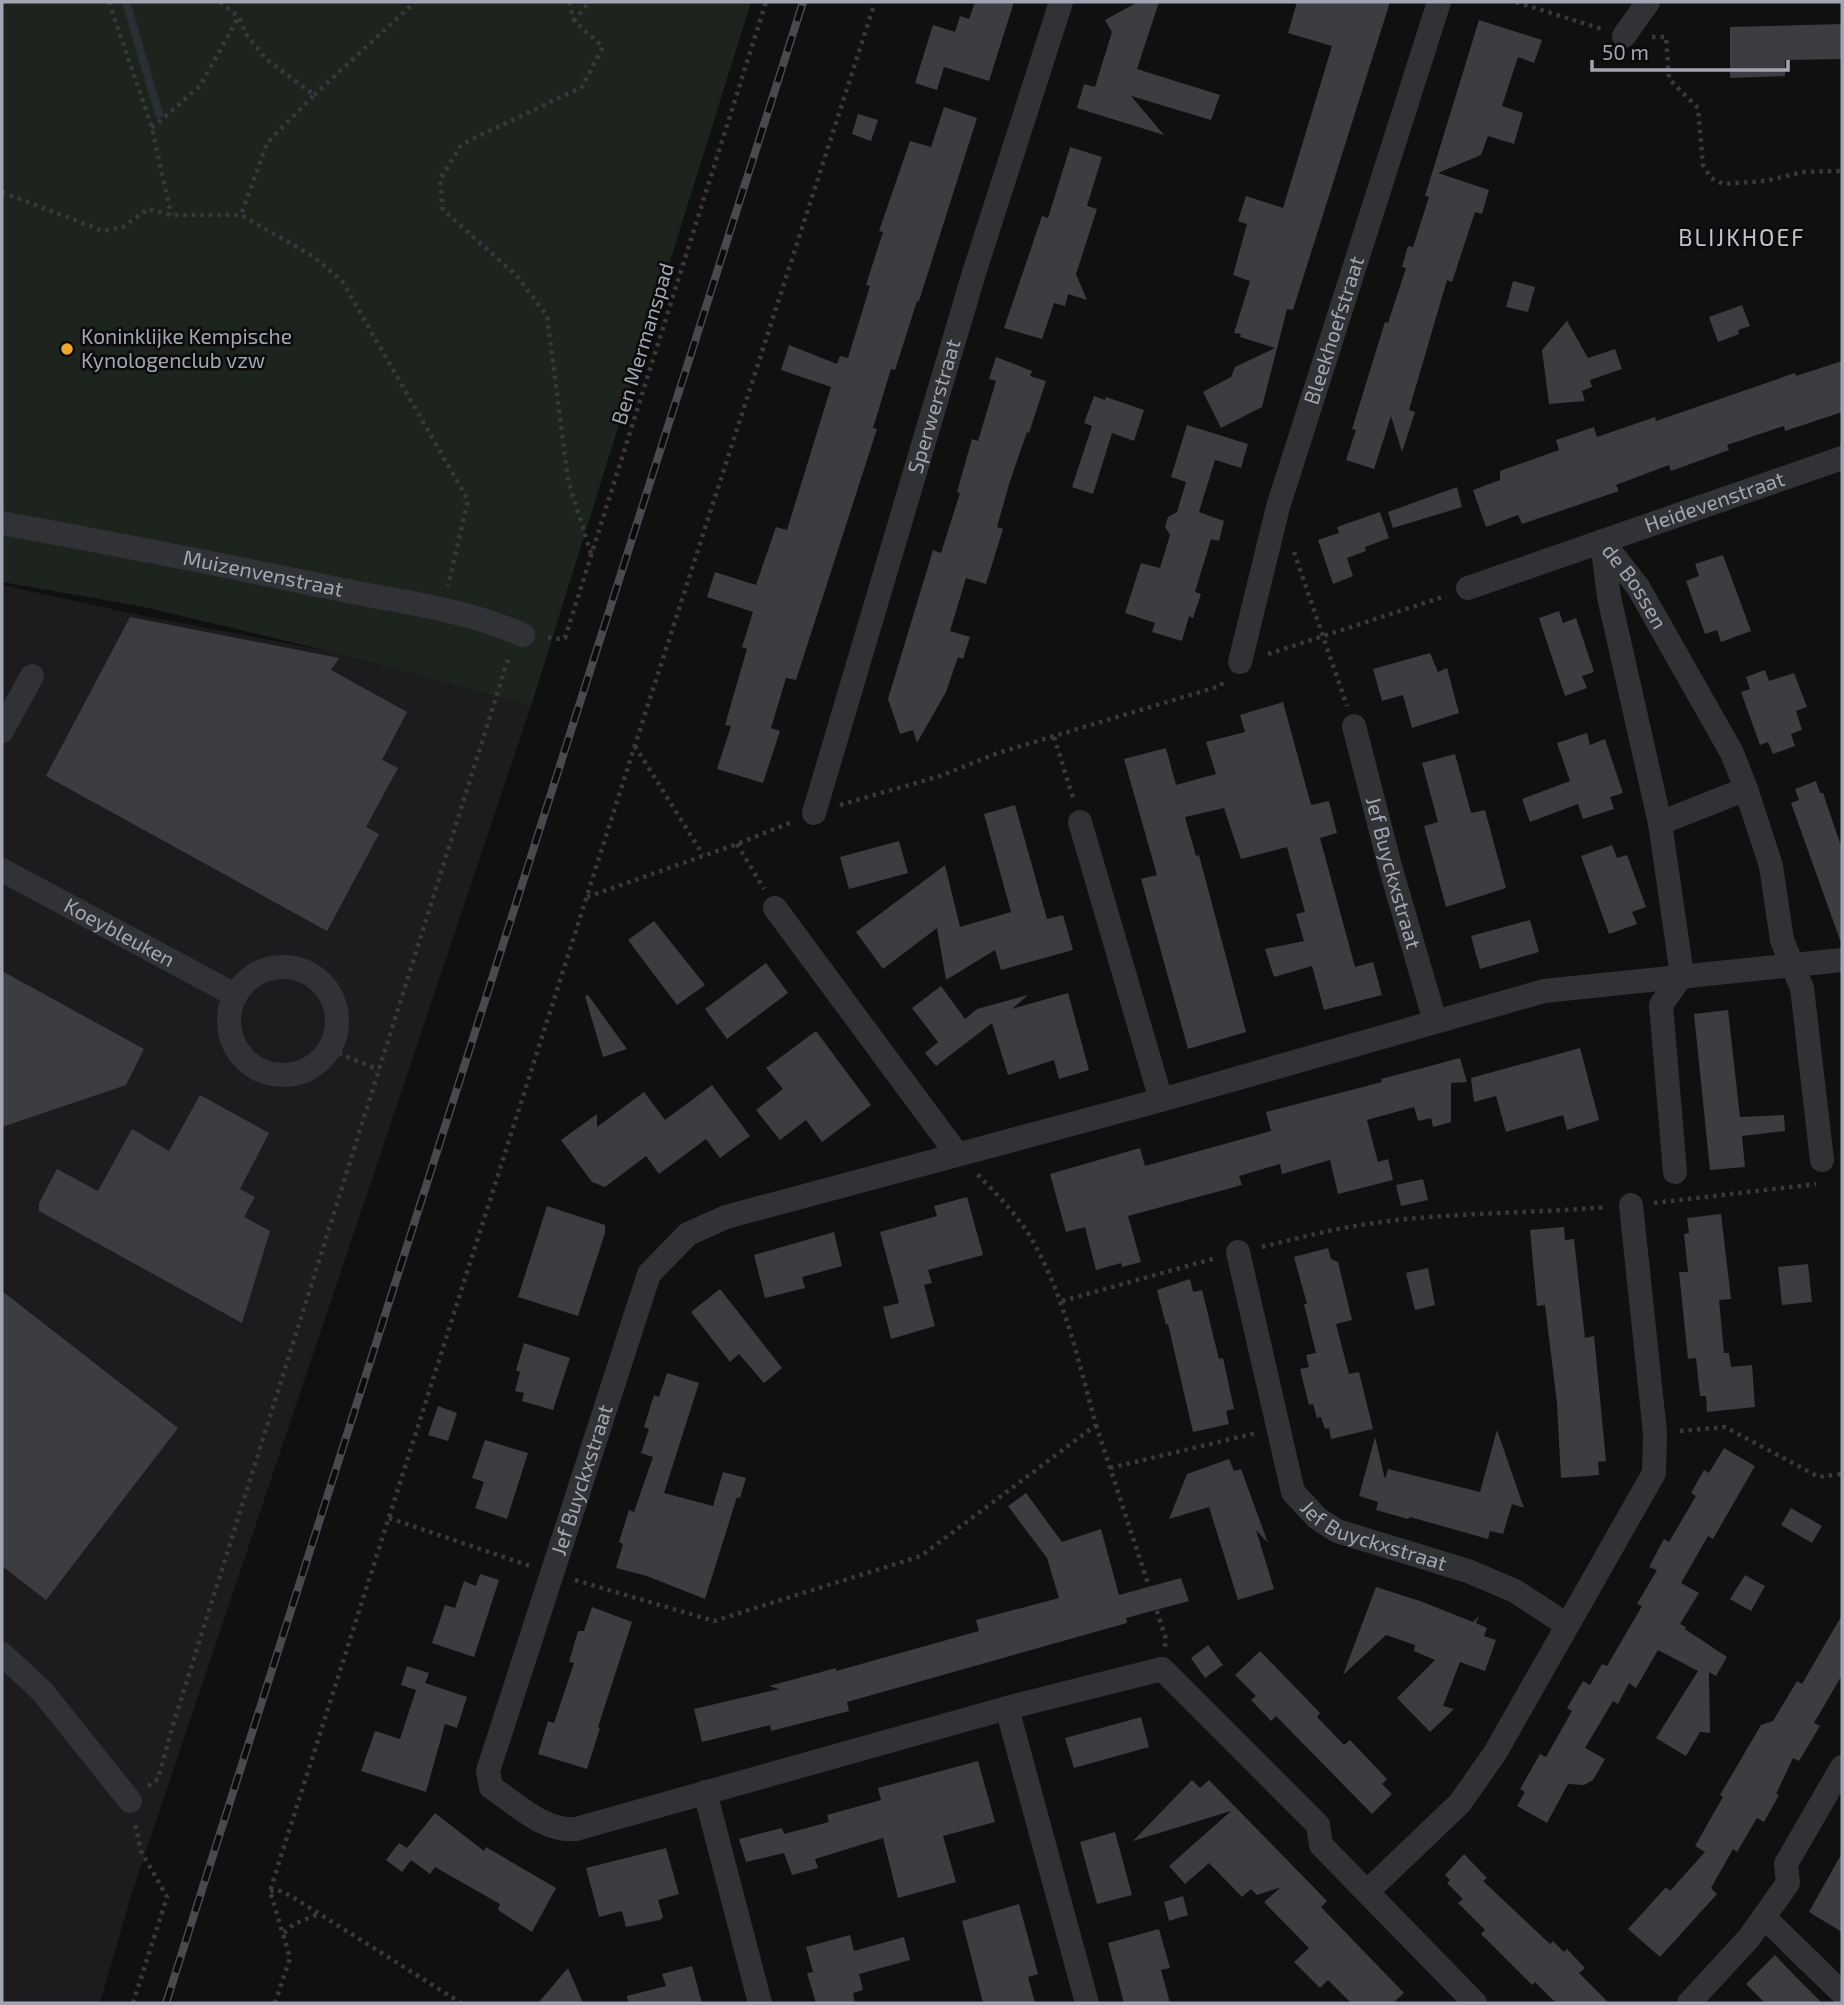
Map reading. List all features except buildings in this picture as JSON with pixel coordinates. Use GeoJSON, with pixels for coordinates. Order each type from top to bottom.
{"type":"FeatureCollection","features":[{"type":"Feature","properties":{"kind":"street","name":"Sperwerstraat"},"geometry":{"type":"LineString","coordinates":[[814,813],[974,273],[1061,2]]}},
{"type":"Feature","properties":{"kind":"street","name":"Bleekhoefstraat"},"geometry":{"type":"LineString","coordinates":[[1240,662],[1278,507],[1439,2]]}},
{"type":"Feature","properties":{"kind":"street"},"geometry":{"type":"LineString","coordinates":[[1624,36],[1648,2]]}},
{"type":"Feature","properties":{"kind":"street","name":"Heidevenstraat"},"geometry":{"type":"LineString","coordinates":[[1468,588],[1842,458]]}},
{"type":"Feature","properties":{"kind":"street","name":"Muizenvenstraat"},"geometry":{"type":"LineString","coordinates":[[2,523],[183,557],[442,611],[500,625],[517,642]]}},
{"type":"Feature","properties":{"kind":"street","name":"de Bossen"},"geometry":{"type":"LineString","coordinates":[[1602,541],[1638,587],[1732,753],[1746,789],[1771,866],[1782,940],[1802,988],[1822,1160]]}},
{"type":"Feature","properties":{"kind":"street","name":"de Bossen"},"geometry":{"type":"LineString","coordinates":[[1602,541],[1609,597],[1660,823],[1682,975]]}},
{"type":"Feature","properties":{"kind":"street"},"geometry":{"type":"LineString","coordinates":[[2,731],[32,676]]}},
{"type":"Feature","properties":{"kind":"street","name":"Jef Buyckxstraat"},"geometry":{"type":"LineString","coordinates":[[1354,726],[1390,866],[1435,1021]]}},
{"type":"Feature","properties":{"kind":"street"},"geometry":{"type":"LineString","coordinates":[[1660,823],[1746,789]]}},
{"type":"Feature","properties":{"kind":"street"},"geometry":{"type":"LineString","coordinates":[[1080,822],[1161,1100]]}},
{"type":"Feature","properties":{"kind":"street","name":"Koeybleuken"},"geometry":{"type":"LineString","coordinates":[[2,870],[235,995]]}},
{"type":"Feature","properties":{"kind":"street"},"geometry":{"type":"LineString","coordinates":[[775,908],[957,1154]]}},
{"type":"Feature","properties":{"kind":"street"},"geometry":{"type":"LineString","coordinates":[[1675,1172],[1661,1005],[1682,975],[1842,960]]}},
{"type":"Feature","properties":{"kind":"street"},"geometry":{"type":"LineString","coordinates":[[290,967],[311,974],[327,989],[337,1008],[338,1029],[331,1050],[314,1067],[291,1076],[267,1074],[246,1062],[232,1042],[229,1018],[235,995],[250,979],[269,969],[290,967]]}},
{"type":"Feature","properties":{"kind":"street","name":"Jef Buyckxstraat"},"geometry":{"type":"LineString","coordinates":[[1161,1669],[1007,1708],[576,1829],[563,1830],[542,1822],[491,1787],[488,1771],[649,1274],[688,1234],[726,1217],[1161,1100],[1544,991],[1682,975]]}},
{"type":"Feature","properties":{"kind":"street"},"geometry":{"type":"LineString","coordinates":[[1367,1892],[1460,1803],[1495,1753],[1654,1473],[1655,1433],[1631,1205]]}},
{"type":"Feature","properties":{"kind":"street","name":"Jef Buyckxstraat"},"geometry":{"type":"LineString","coordinates":[[1238,1252],[1293,1492],[1317,1518],[1337,1531],[1468,1571],[1516,1591],[1567,1625]]}},
{"type":"Feature","properties":{"kind":"street"},"geometry":{"type":"LineString","coordinates":[[2,1654],[42,1690],[130,1801]]}},
{"type":"Feature","properties":{"kind":"street"},"geometry":{"type":"LineString","coordinates":[[1161,1669],[1318,1825],[1321,1845],[1475,2003]]}},
{"type":"Feature","properties":{"kind":"street"},"geometry":{"type":"LineString","coordinates":[[1007,1708],[1087,2003]]}},
{"type":"Feature","properties":{"kind":"street"},"geometry":{"type":"LineString","coordinates":[[1689,2003],[1749,1938],[1788,1883],[1786,1864],[1842,1767]]}},
{"type":"Feature","properties":{"kind":"street"},"geometry":{"type":"LineString","coordinates":[[705,1792],[760,2003]]}},
{"type":"Feature","properties":{"kind":"street"},"geometry":{"type":"LineString","coordinates":[[1765,1917],[1842,1993]]}},
{"type":"Feature","properties":{"kind":"path"},"geometry":{"type":"LineString","coordinates":[[109,2],[152,128],[171,215]]}},
{"type":"Feature","properties":{"kind":"path"},"geometry":{"type":"LineString","coordinates":[[220,2],[239,17],[246,34],[266,59],[314,95]]}},
{"type":"Feature","properties":{"kind":"path"},"geometry":{"type":"LineString","coordinates":[[241,215],[267,143],[314,95],[415,2]]}},
{"type":"Feature","properties":{"kind":"path"},"geometry":{"type":"LineString","coordinates":[[569,2],[574,21],[603,47],[582,88],[462,144],[440,179],[443,210],[517,276],[547,316],[568,480],[592,557]]}},
{"type":"Feature","properties":{"kind":"path"},"geometry":{"type":"LineString","coordinates":[[574,21],[589,2]]}},
{"type":"Feature","properties":{"kind":"path","name":"Ben Mermanspad"},"geometry":{"type":"LineString","coordinates":[[517,642],[540,635],[565,638],[766,2]]}},
{"type":"Feature","properties":{"kind":"path"},"geometry":{"type":"LineString","coordinates":[[275,2003],[290,1958],[270,1891],[586,897],[875,2]]}},
{"type":"Feature","properties":{"kind":"path"},"geometry":{"type":"LineString","coordinates":[[1516,2],[1624,36]]}},
{"type":"Feature","properties":{"kind":"path"},"geometry":{"type":"LineString","coordinates":[[152,128],[200,86],[239,17]]}},
{"type":"Feature","properties":{"kind":"path"},"geometry":{"type":"LineString","coordinates":[[1666,37],[1669,79],[1698,108],[1703,165],[1711,178],[1723,184],[1765,180],[1803,172],[1842,171]]}},
{"type":"Feature","properties":{"kind":"path"},"geometry":{"type":"LineString","coordinates":[[2,192],[103,231],[123,227],[148,209],[171,215],[241,215],[314,257],[342,281],[468,500],[442,611]]}},
{"type":"Feature","properties":{"kind":"path"},"geometry":{"type":"LineString","coordinates":[[1292,546],[1354,726]]}},
{"type":"Feature","properties":{"kind":"path"},"geometry":{"type":"LineString","coordinates":[[586,897],[737,844],[814,813],[940,776],[998,752],[1220,687],[1240,662],[1468,588]]}},
{"type":"Feature","properties":{"kind":"path"},"geometry":{"type":"LineString","coordinates":[[133,2003],[167,1898],[141,1851],[130,1801],[158,1779],[379,1070],[517,642]]}},
{"type":"Feature","properties":{"kind":"path"},"geometry":{"type":"LineString","coordinates":[[1054,737],[1080,822]]}},
{"type":"Feature","properties":{"kind":"path"},"geometry":{"type":"LineString","coordinates":[[635,745],[703,855]]}},
{"type":"Feature","properties":{"kind":"path"},"geometry":{"type":"LineString","coordinates":[[737,844],[775,908]]}},
{"type":"Feature","properties":{"kind":"path"},"geometry":{"type":"LineString","coordinates":[[331,1050],[379,1070]]}},
{"type":"Feature","properties":{"kind":"path"},"geometry":{"type":"LineString","coordinates":[[957,1154],[998,1195],[1034,1242],[1062,1301],[1096,1425],[1166,1639],[1161,1669]]}},
{"type":"Feature","properties":{"kind":"path"},"geometry":{"type":"LineString","coordinates":[[1062,1301],[1238,1252],[1360,1225],[1450,1215],[1538,1213],[1675,1202],[1820,1183],[1822,1160]]}},
{"type":"Feature","properties":{"kind":"path"},"geometry":{"type":"LineString","coordinates":[[388,1518],[553,1574],[714,1621],[921,1556],[1096,1425]]}},
{"type":"Feature","properties":{"kind":"path"},"geometry":{"type":"LineString","coordinates":[[1110,1468],[1278,1427]]}},
{"type":"Feature","properties":{"kind":"path"},"geometry":{"type":"LineString","coordinates":[[1655,1433],[1725,1427],[1819,1477],[1842,1474]]}},
{"type":"Feature","properties":{"kind":"path"},"geometry":{"type":"LineString","coordinates":[[270,1891],[278,1890],[291,1896],[461,2003]]}},
{"type":"Feature","properties":{"kind":"path"},"geometry":{"type":"LineString","coordinates":[[284,1934],[294,1924],[320,1914]]}},
{"type":"Feature","properties":{"kind":"shaded area"},"geometry":{"type":"Polygon","coordinates":[[[2,2],[751,2],[531,706],[328,651],[144,607],[2,582],[2,2]]]}},
{"type":"Feature","properties":{"kind":"shaded area"},"geometry":{"type":"Polygon","coordinates":[[[2,585],[144,616],[328,651],[531,706],[131,1896],[100,2003],[2,2003],[2,585]]]}},
{"type":"Feature","properties":{"kind":"waterway"},"geometry":{"type":"LineString","coordinates":[[126,2],[159,114]]}},
{"type":"Feature","properties":{"kind":"railway"},"geometry":{"type":"LineString","coordinates":[[166,2003],[803,2]]}},
{"type":"Feature","properties":{"kind":"place","name":"Koninklijke Kempische Kynologenclub vzw"},"geometry":{"type":"Point","coordinates":[67,349]}},
{"type":"Feature","properties":{"kind":"district","name":"BLIJKHOEF"},"geometry":{"type":"Point","coordinates":[1742,238]}}]}
